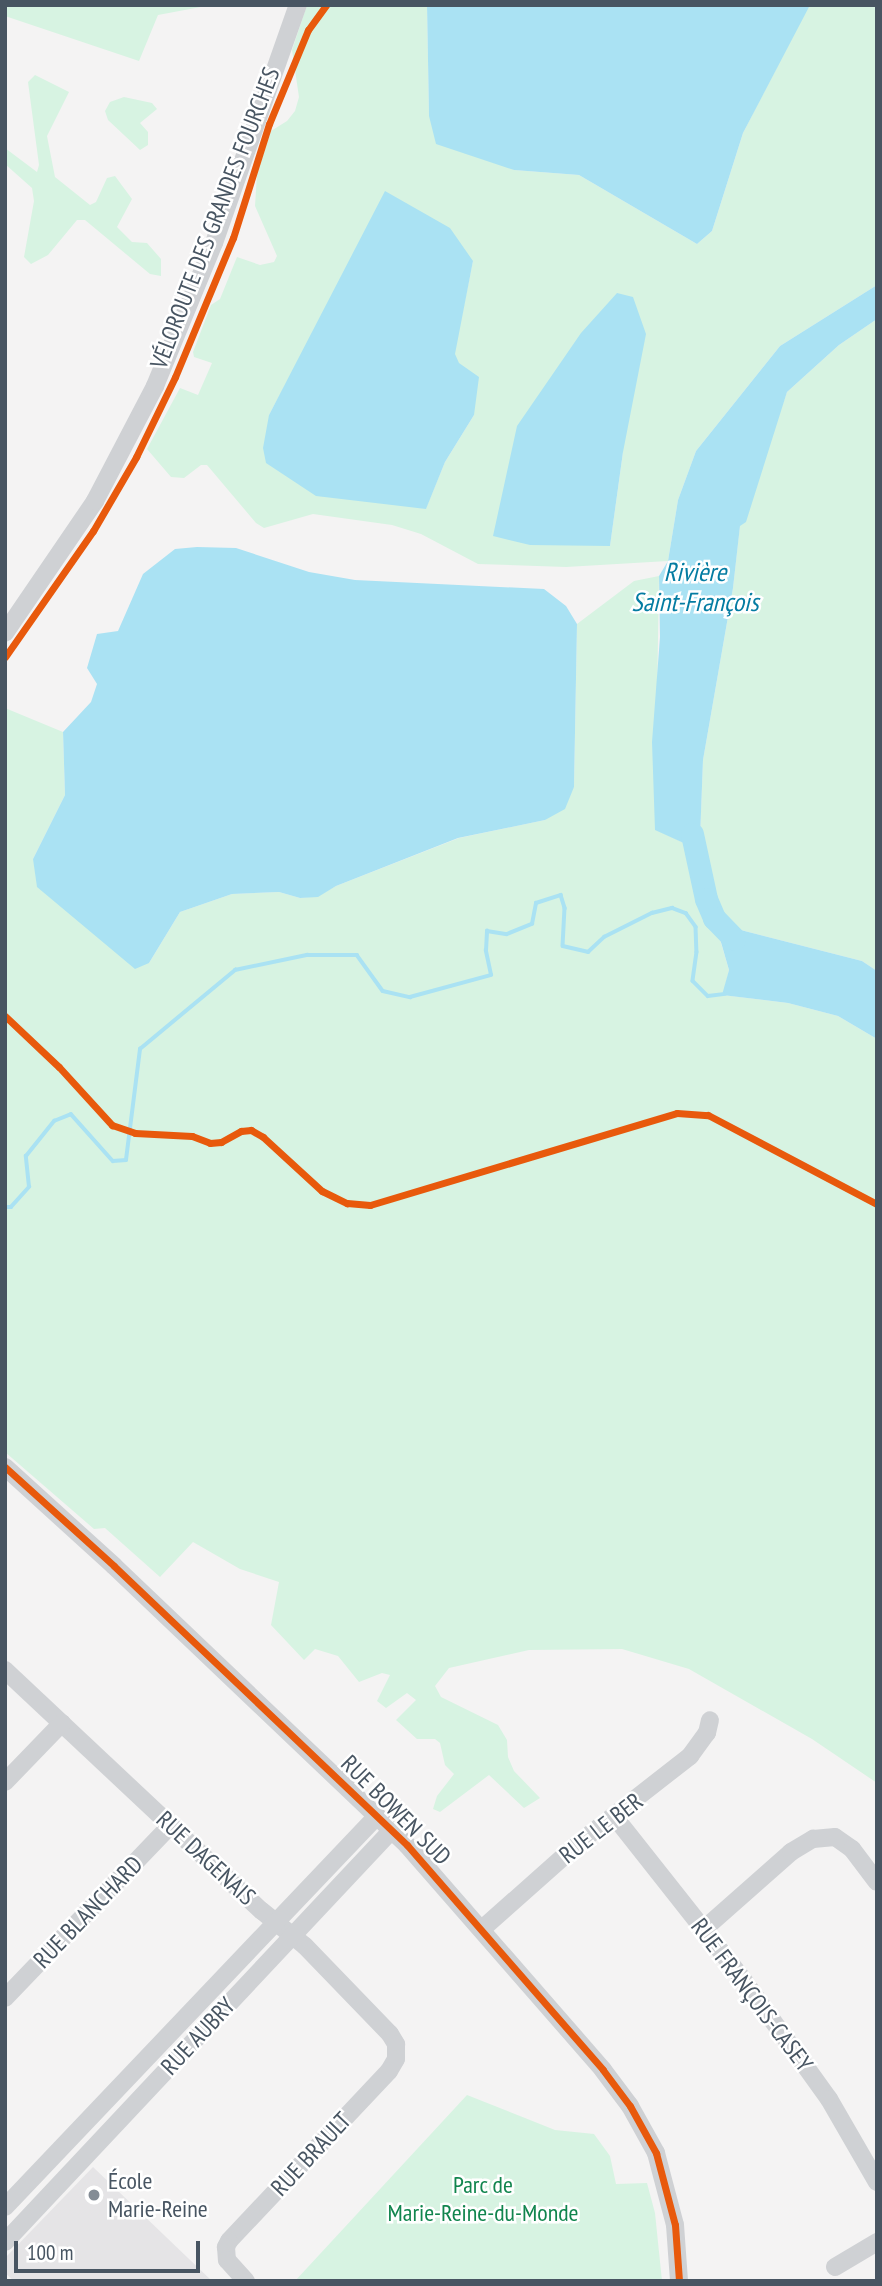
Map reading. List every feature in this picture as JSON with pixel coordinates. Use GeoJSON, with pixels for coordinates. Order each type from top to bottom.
{"type":"FeatureCollection","features":[{"type":"Feature","properties":{"kind":"street"},"geometry":{"type":"LineString","coordinates":[[5,633],[95,501],[155,386],[214,243],[298,5]]}},
{"type":"Feature","properties":{"kind":"street","name":"RUE BOWEN SUD"},"geometry":{"type":"LineString","coordinates":[[5,1467],[114,1566],[392,1830],[482,1929],[603,2070],[643,2127],[656,2153],[670,2202],[679,2281]]}},
{"type":"Feature","properties":{"kind":"street","name":"RUE DAGENAIS"},"geometry":{"type":"LineString","coordinates":[[5,1670],[291,1935],[390,2035],[397,2054]]}},
{"type":"Feature","properties":{"kind":"street","name":"RUE LE BER"},"geometry":{"type":"LineString","coordinates":[[482,1929],[614,1816],[690,1756],[702,1742],[710,1720]]}},
{"type":"Feature","properties":{"kind":"street"},"geometry":{"type":"LineString","coordinates":[[5,1782],[62,1723]]}},
{"type":"Feature","properties":{"kind":"street","name":"RUE AUBRY"},"geometry":{"type":"LineString","coordinates":[[5,2207],[377,1816]]}},
{"type":"Feature","properties":{"kind":"street","name":"RUE FRANÇOIS-CASEY"},"geometry":{"type":"LineString","coordinates":[[614,1816],[704,1929],[829,2099],[877,2182]]}},
{"type":"Feature","properties":{"kind":"street","name":"RUE BLANCHARD"},"geometry":{"type":"LineString","coordinates":[[5,1998],[171,1825]]}},
{"type":"Feature","properties":{"kind":"street","name":"RUE AUBRY"},"geometry":{"type":"LineString","coordinates":[[5,2242],[392,1830]]}},
{"type":"Feature","properties":{"kind":"street"},"geometry":{"type":"LineString","coordinates":[[704,1929],[791,1852],[813,1839],[835,1837],[852,1849],[877,1882]]}},
{"type":"Feature","properties":{"kind":"street","name":"RUE BRAULT"},"geometry":{"type":"LineString","coordinates":[[246,2281],[234,2269],[226,2254],[229,2241],[389,2071],[397,2054]]}},
{"type":"Feature","properties":{"kind":"street"},"geometry":{"type":"LineString","coordinates":[[835,2267],[877,2242]]}},
{"type":"Feature","properties":{"kind":"shaded area","name":"École Marie-Reine"},"geometry":{"type":"Polygon","coordinates":[[[93,2167],[212,2281],[14,2281],[5,2273],[5,2258],[93,2167]]]}},
{"type":"Feature","properties":{"kind":"green space"},"geometry":{"type":"Polygon","coordinates":[[[5,5],[206,6],[158,15],[139,61],[5,16],[5,5]]]}},
{"type":"Feature","properties":{"kind":"green space"},"geometry":{"type":"Polygon","coordinates":[[[307,5],[427,5],[429,116],[514,170],[579,175],[697,244],[712,231],[743,133],[810,5],[877,5],[877,285],[780,346],[696,451],[678,500],[668,561],[566,567],[478,564],[421,534],[392,525],[313,514],[264,528],[256,523],[207,465],[201,465],[184,478],[171,477],[147,449],[180,388],[198,395],[212,363],[194,357],[193,352],[211,305],[220,299],[237,257],[260,265],[274,262],[277,256],[255,206],[257,174],[271,131],[287,121],[295,111],[299,97],[292,50],[307,5]],[[473,261],[326,309],[269,415],[426,508],[445,462],[474,415],[454,354],[473,261]],[[517,426],[610,546],[623,452],[517,426]]]}},
{"type":"Feature","properties":{"kind":"green space"},"geometry":{"type":"Polygon","coordinates":[[[35,75],[69,92],[47,136],[55,177],[90,205],[96,202],[107,178],[115,176],[132,199],[117,227],[132,242],[147,243],[161,259],[161,276],[150,274],[85,220],[77,220],[48,255],[31,264],[24,257],[34,201],[32,188],[5,164],[5,148],[37,172],[39,165],[28,82],[35,75]]]}},
{"type":"Feature","properties":{"kind":"green space"},"geometry":{"type":"Polygon","coordinates":[[[124,97],[152,103],[157,109],[140,123],[148,132],[148,145],[140,150],[108,120],[105,111],[110,102],[124,97]]]}},
{"type":"Feature","properties":{"kind":"green space"},"geometry":{"type":"Polygon","coordinates":[[[877,319],[877,971],[862,961],[729,927],[714,919],[729,970],[723,995],[788,1003],[838,1016],[877,1039],[877,1783],[812,1739],[689,1669],[622,1649],[529,1650],[449,1668],[435,1686],[441,1697],[498,1725],[507,1740],[508,1757],[514,1771],[540,1798],[524,1808],[489,1775],[440,1812],[433,1809],[437,1796],[454,1774],[445,1765],[440,1743],[435,1739],[417,1739],[396,1720],[416,1700],[407,1693],[386,1708],[377,1701],[390,1675],[382,1673],[359,1682],[338,1656],[315,1649],[304,1660],[271,1625],[279,1582],[240,1569],[193,1542],[160,1577],[105,1528],[94,1529],[5,1452],[5,708],[63,732],[65,795],[33,859],[149,963],[180,912],[232,894],[279,892],[300,898],[318,896],[336,886],[459,838],[545,820],[574,787],[577,624],[634,581],[659,576],[655,829],[688,845],[699,863],[703,760],[733,588],[740,525],[787,392],[839,345],[877,319]]]}},
{"type":"Feature","properties":{"kind":"green space","name":"Parc de Marie-Reine-du-Monde"},"geometry":{"type":"Polygon","coordinates":[[[467,2095],[555,2130],[594,2134],[610,2156],[616,2184],[647,2183],[655,2213],[662,2281],[295,2281],[467,2095]]]}},
{"type":"Feature","properties":{"kind":"water"},"geometry":{"type":"Polygon","coordinates":[[[427,5],[810,5],[743,133],[712,231],[697,244],[579,175],[514,170],[436,144],[429,116],[427,5]]]}},
{"type":"Feature","properties":{"kind":"water"},"geometry":{"type":"Polygon","coordinates":[[[385,191],[450,228],[473,261],[455,354],[459,363],[479,377],[474,415],[445,462],[426,509],[316,496],[266,463],[263,448],[269,415],[385,191]]]}},
{"type":"Feature","properties":{"kind":"water","name":"Rivière Saint-François"},"geometry":{"type":"Polygon","coordinates":[[[877,285],[877,319],[839,345],[787,392],[746,522],[740,526],[733,588],[703,760],[699,865],[688,845],[655,830],[652,742],[660,637],[659,576],[668,561],[678,500],[696,451],[780,346],[877,285]]]}},
{"type":"Feature","properties":{"kind":"water"},"geometry":{"type":"Polygon","coordinates":[[[617,293],[633,297],[646,334],[623,452],[610,546],[530,545],[493,536],[517,426],[581,333],[617,293]]]}},
{"type":"Feature","properties":{"kind":"water"},"geometry":{"type":"Polygon","coordinates":[[[236,548],[309,572],[355,580],[544,589],[566,606],[577,624],[574,787],[565,809],[545,820],[458,838],[336,886],[318,897],[300,898],[279,892],[232,894],[180,912],[149,963],[135,969],[37,887],[33,859],[65,795],[63,732],[91,702],[97,684],[87,668],[97,634],[118,631],[143,574],[175,549],[236,548]]]}},
{"type":"Feature","properties":{"kind":"water"},"geometry":{"type":"Polygon","coordinates":[[[714,918],[729,927],[862,961],[877,971],[877,1039],[838,1016],[788,1003],[722,995],[729,970],[714,918]]]}},
{"type":"Feature","properties":{"kind":"waterway"},"geometry":{"type":"LineString","coordinates":[[692,834],[706,899],[714,918],[734,939]]}},
{"type":"Feature","properties":{"kind":"waterway"},"geometry":{"type":"LineString","coordinates":[[5,1207],[11,1207],[29,1187],[26,1156],[54,1121],[71,1114],[113,1161],[126,1160],[140,1049],[235,970],[307,955],[357,955],[383,991],[410,997],[491,975],[486,951],[487,931],[507,934],[532,924],[536,903],[561,895],[565,908],[563,946],[588,952],[604,937],[652,913],[672,908],[686,913],[696,927],[697,952],[693,981],[708,996],[725,994]]}},
{"type":"Feature","properties":{"kind":"cycle path","name":"VÉLOROUTE DES GRANDES FOURCHES"},"geometry":{"type":"LineString","coordinates":[[5,657],[93,531],[136,457],[175,377],[233,238],[269,124],[308,30],[326,5]]}},
{"type":"Feature","properties":{"kind":"cycle path"},"geometry":{"type":"LineString","coordinates":[[5,1016],[59,1067],[112,1125],[135,1133],[192,1136],[210,1143],[221,1142],[241,1131],[251,1130],[263,1137],[322,1191],[347,1203],[370,1205],[677,1113],[708,1115],[877,1204]]}},
{"type":"Feature","properties":{"kind":"cycle path"},"geometry":{"type":"LineString","coordinates":[[5,1467],[114,1566],[407,1845],[603,2070],[630,2106],[656,2153],[675,2225],[679,2281]]}},
{"type":"Feature","properties":{"kind":"place","name":"École Marie-Reine"},"geometry":{"type":"Point","coordinates":[94,2195]}}]}
